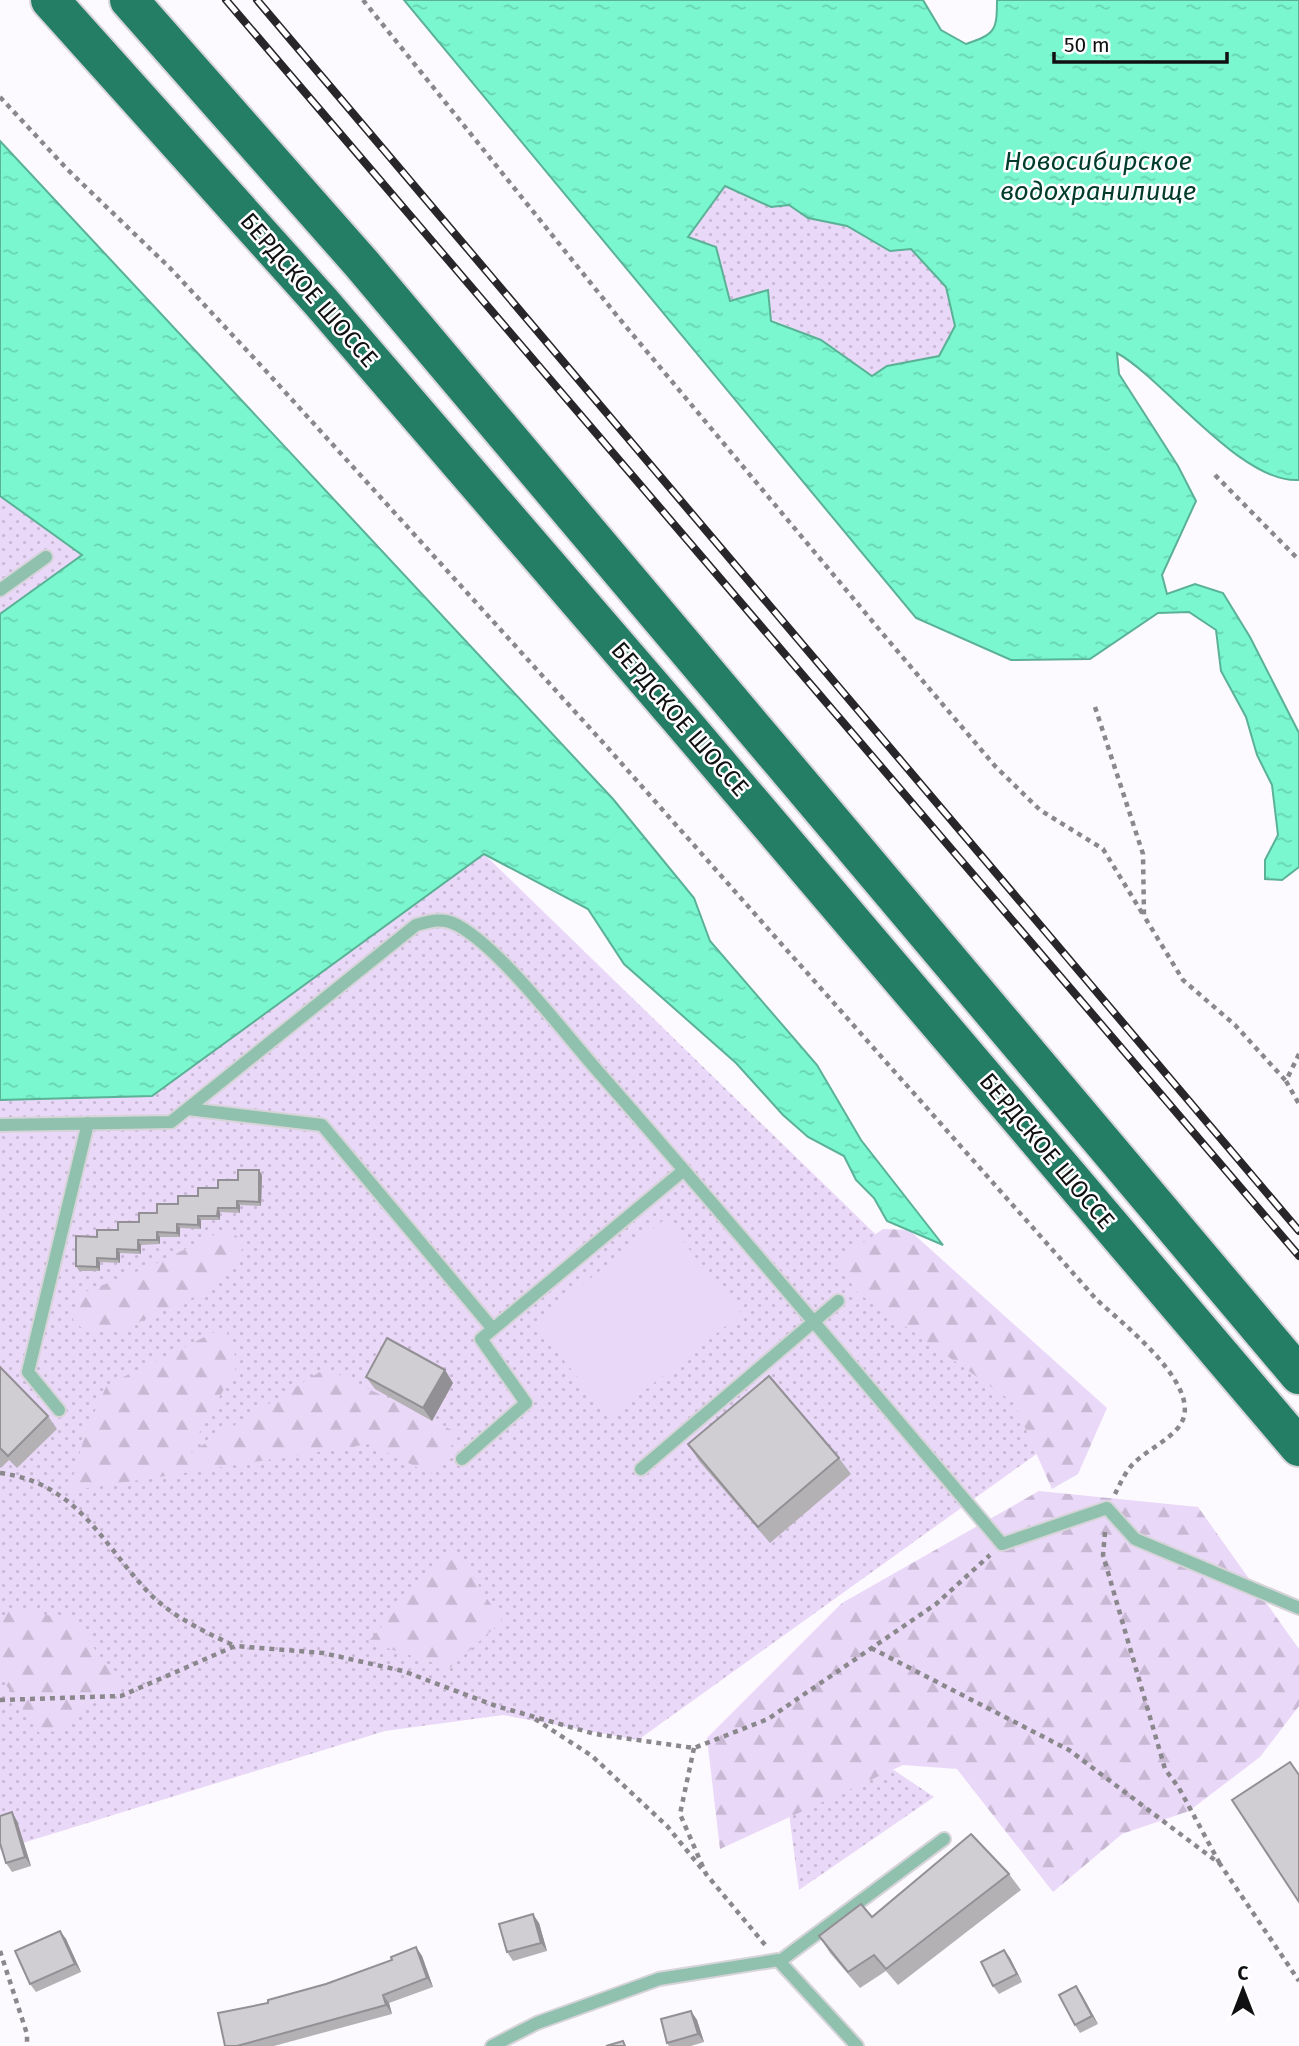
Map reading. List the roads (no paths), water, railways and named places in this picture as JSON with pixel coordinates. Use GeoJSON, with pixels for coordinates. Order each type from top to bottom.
{"type":"FeatureCollection","features":[{"type":"Feature","properties":{"kind":"highway","name":"БЕРДСКОЕ ШОССЕ"},"geometry":{"type":"LineString","coordinates":[[50,0],[384,375],[1299,1447]]}},
{"type":"Feature","properties":{"kind":"highway","name":"БЕРДСКОЕ ШОССЕ"},"geometry":{"type":"LineString","coordinates":[[129,0],[361,262],[1299,1375]]}},
{"type":"Feature","properties":{"kind":"lane"},"geometry":{"type":"LineString","coordinates":[[0,590],[46,557]]}},
{"type":"Feature","properties":{"kind":"lane"},"geometry":{"type":"LineString","coordinates":[[0,1125],[171,1122],[416,925],[440,919],[456,924],[488,950],[684,1170],[1002,1544],[1107,1508],[1135,1539],[1299,1608]]}},
{"type":"Feature","properties":{"kind":"lane"},"geometry":{"type":"LineString","coordinates":[[188,1110],[322,1125],[493,1329]]}},
{"type":"Feature","properties":{"kind":"lane"},"geometry":{"type":"LineString","coordinates":[[59,1410],[28,1372],[88,1124]]}},
{"type":"Feature","properties":{"kind":"lane"},"geometry":{"type":"LineString","coordinates":[[462,1459],[526,1403],[481,1339],[684,1170]]}},
{"type":"Feature","properties":{"kind":"lane"},"geometry":{"type":"LineString","coordinates":[[641,1469],[815,1324],[838,1301]]}},
{"type":"Feature","properties":{"kind":"lane"},"geometry":{"type":"LineString","coordinates":[[492,2046],[537,2023],[659,1979],[779,1961],[944,1839]]}},
{"type":"Feature","properties":{"kind":"lane"},"geometry":{"type":"LineString","coordinates":[[779,1961],[857,2046]]}},
{"type":"Feature","properties":{"kind":"water","name":"Новосибирское водохранилище"},"geometry":{"type":"Polygon","coordinates":[[[404,0],[923,0],[941,30],[966,44],[992,30],[996,19],[997,0],[1299,0],[1299,480],[1276,477],[1253,466],[1204,428],[1136,366],[1117,353],[1119,374],[1178,466],[1196,501],[1162,575],[1167,594],[1195,584],[1223,593],[1250,637],[1299,733],[1299,867],[1282,880],[1265,879],[1265,860],[1278,835],[1272,785],[1257,755],[1246,717],[1221,671],[1216,630],[1189,612],[1158,613],[1090,659],[1011,660],[916,618],[404,0]],[[725,186],[688,237],[716,247],[730,301],[768,290],[771,321],[821,340],[872,376],[887,366],[939,356],[955,326],[946,287],[911,249],[890,251],[847,226],[808,218],[789,205],[771,207],[725,186]]]}},
{"type":"Feature","properties":{"kind":"water"},"geometry":{"type":"Polygon","coordinates":[[[0,141],[613,799],[694,898],[710,941],[817,1065],[861,1140],[943,1245],[887,1221],[874,1198],[856,1180],[844,1156],[808,1137],[783,1115],[736,1063],[624,964],[588,909],[484,854],[152,1096],[0,1100],[0,614],[82,555],[0,496],[0,141]]]}},
{"type":"Feature","properties":{"kind":"railway"},"geometry":{"type":"LineString","coordinates":[[226,0],[1299,1256]]}},
{"type":"Feature","properties":{"kind":"railway"},"geometry":{"type":"LineString","coordinates":[[257,0],[1299,1231]]}}]}
